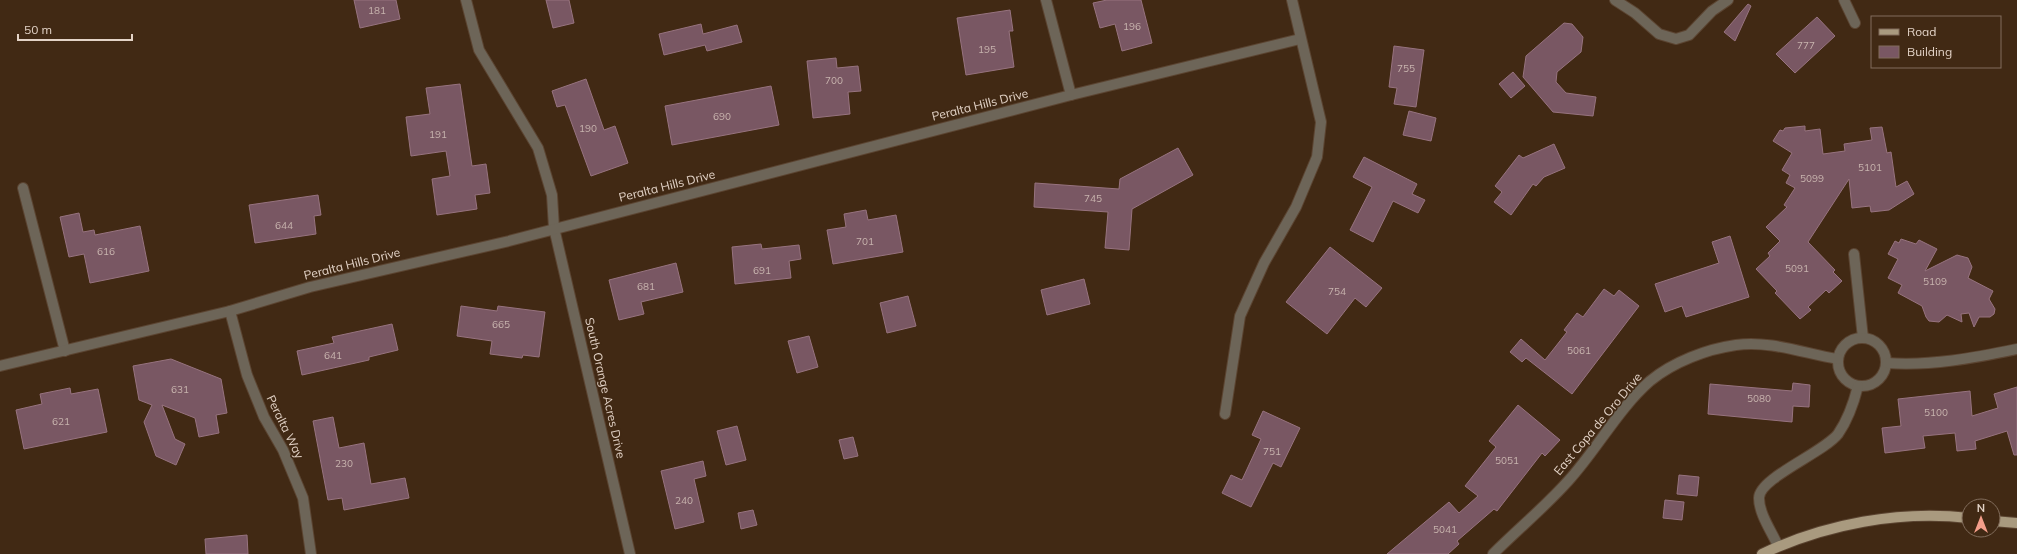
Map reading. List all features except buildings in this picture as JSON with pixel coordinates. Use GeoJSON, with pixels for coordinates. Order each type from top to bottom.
{"type":"FeatureCollection","features":[{"type":"Feature","properties":{"kind":"main road"},"geometry":{"type":"LineString","coordinates":[[1762,554],[1778,546],[1828,529],[1877,519],[1943,515],[1961,517]]}},
{"type":"Feature","properties":{"kind":"main road"},"geometry":{"type":"LineString","coordinates":[[2001,522],[2017,523]]}},
{"type":"Feature","properties":{"kind":"street","name":"South Orange Acres Drive"},"geometry":{"type":"LineString","coordinates":[[466,0],[479,50],[538,148],[552,195],[554,228],[630,554]]}},
{"type":"Feature","properties":{"kind":"street"},"geometry":{"type":"LineString","coordinates":[[1046,0],[1070,95]]}},
{"type":"Feature","properties":{"kind":"street"},"geometry":{"type":"LineString","coordinates":[[1225,414],[1240,316],[1264,263],[1296,207],[1316,157],[1320,122],[1292,0]]}},
{"type":"Feature","properties":{"kind":"street"},"geometry":{"type":"LineString","coordinates":[[1615,0],[1635,13],[1659,34],[1676,39],[1689,35],[1712,11],[1728,0]]}},
{"type":"Feature","properties":{"kind":"street"},"geometry":{"type":"LineString","coordinates":[[1844,0],[1855,23]]}},
{"type":"Feature","properties":{"kind":"street","name":"Peralta Hills Drive"},"geometry":{"type":"LineString","coordinates":[[0,366],[230,311],[310,287],[509,241],[554,228],[1070,95],[1300,39]]}},
{"type":"Feature","properties":{"kind":"street"},"geometry":{"type":"LineString","coordinates":[[23,188],[65,351]]}},
{"type":"Feature","properties":{"kind":"street"},"geometry":{"type":"LineString","coordinates":[[1854,254],[1863,338]]}},
{"type":"Feature","properties":{"kind":"street","name":"Peralta Way"},"geometry":{"type":"LineString","coordinates":[[230,311],[247,375],[264,417],[283,450],[303,498],[310,554]]}},
{"type":"Feature","properties":{"kind":"street"},"geometry":{"type":"LineString","coordinates":[[1863,338],[1879,344],[1886,356],[1887,363],[1882,376],[1878,381],[1872,385],[1858,386],[1846,380],[1842,375],[1838,359],[1847,344],[1853,340],[1863,338]]}},
{"type":"Feature","properties":{"kind":"street","name":"East Copa de Oro Drive"},"geometry":{"type":"LineString","coordinates":[[1493,554],[1569,480],[1636,396],[1650,381],[1668,369],[1695,356],[1736,345],[1757,344],[1838,359]]}},
{"type":"Feature","properties":{"kind":"street"},"geometry":{"type":"LineString","coordinates":[[1887,363],[1911,365],[1962,360],[2017,349]]}},
{"type":"Feature","properties":{"kind":"street"},"geometry":{"type":"LineString","coordinates":[[1778,546],[1762,511],[1759,497],[1764,485],[1816,453],[1838,434],[1854,401],[1858,386]]}}]}
